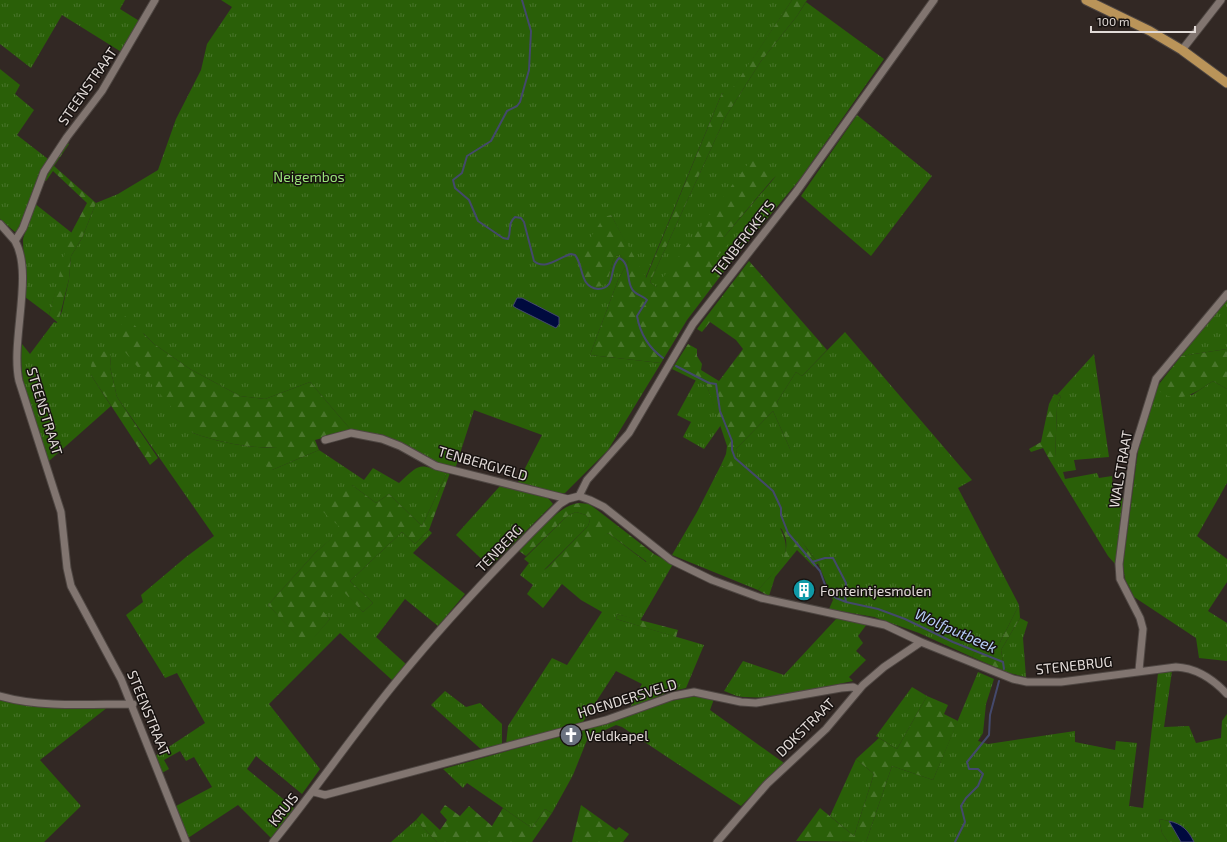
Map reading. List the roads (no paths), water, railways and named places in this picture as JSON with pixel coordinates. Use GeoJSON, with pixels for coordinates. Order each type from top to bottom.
{"type":"FeatureCollection","features":[{"type":"Feature","properties":{"kind":"main road"},"geometry":{"type":"LineString","coordinates":[[1086,0],[1124,17],[1182,50],[1227,84]]}},
{"type":"Feature","properties":{"kind":"street","name":"STEENSTRAAT"},"geometry":{"type":"LineString","coordinates":[[155,0],[102,91],[70,133],[48,166],[20,236],[15,241],[20,252],[22,279],[18,374],[61,512],[67,568],[71,586],[108,653],[133,704],[186,842]]}},
{"type":"Feature","properties":{"kind":"street","name":"TENBERGKETS"},"geometry":{"type":"LineString","coordinates":[[579,496],[587,480],[629,433],[693,324],[796,192],[934,0]]}},
{"type":"Feature","properties":{"kind":"street"},"geometry":{"type":"LineString","coordinates":[[1182,50],[1221,0]]}},
{"type":"Feature","properties":{"kind":"street"},"geometry":{"type":"LineString","coordinates":[[0,224],[15,241]]}},
{"type":"Feature","properties":{"kind":"street","name":"WALSTRAAT"},"geometry":{"type":"LineString","coordinates":[[1139,670],[1143,629],[1140,618],[1120,579],[1119,564],[1134,453],[1156,379],[1227,294]]}},
{"type":"Feature","properties":{"kind":"street","name":"TENBERGVELD"},"geometry":{"type":"LineString","coordinates":[[325,440],[351,433],[382,439],[400,446],[436,466],[568,499]]}},
{"type":"Feature","properties":{"kind":"street","name":"TENBERG"},"geometry":{"type":"LineString","coordinates":[[314,792],[399,678],[450,617],[551,513],[568,499],[579,496]]}},
{"type":"Feature","properties":{"kind":"street","name":"STENEBRUG"},"geometry":{"type":"LineString","coordinates":[[579,496],[604,507],[671,560],[712,580],[761,598],[885,625],[921,642],[994,672],[1027,682],[1061,682],[1176,666],[1188,668],[1208,677],[1227,694]]}},
{"type":"Feature","properties":{"kind":"street","name":"DOKSTRAAT"},"geometry":{"type":"LineString","coordinates":[[717,842],[776,774],[826,729],[859,690],[884,667],[921,642]]}},
{"type":"Feature","properties":{"kind":"street","name":"HOENDERSVELD"},"geometry":{"type":"LineString","coordinates":[[314,792],[325,794],[347,789],[606,720],[673,696],[694,692],[741,702],[756,703],[842,688],[853,687],[859,690]]}},
{"type":"Feature","properties":{"kind":"street"},"geometry":{"type":"LineString","coordinates":[[0,696],[30,702],[54,704],[133,704]]}},
{"type":"Feature","properties":{"kind":"street","name":"KRUIS"},"geometry":{"type":"LineString","coordinates":[[273,842],[314,792]]}},
{"type":"Feature","properties":{"kind":"waterway","name":"Wolfputbeek"},"geometry":{"type":"LineString","coordinates":[[522,0],[531,31],[529,70],[520,102],[517,106],[507,111],[491,141],[467,156],[462,173],[453,180],[455,188],[469,200],[478,221],[503,238],[508,239],[510,225],[515,217],[521,218],[524,222],[534,261],[538,264],[543,265],[571,254],[575,255],[585,280],[592,287],[599,289],[604,288],[611,281],[616,261],[619,258],[623,260],[627,268],[632,289],[635,293],[647,300],[637,316],[640,328],[649,345],[663,358]]}},
{"type":"Feature","properties":{"kind":"waterway","name":"Wolfputbeek"},"geometry":{"type":"LineString","coordinates":[[676,366],[709,383],[716,384],[720,411],[732,441],[732,450],[735,458],[773,491],[781,508],[781,515],[788,533],[820,571],[828,593],[846,602],[878,609],[905,619],[953,642],[1003,662],[1004,669]]}},
{"type":"Feature","properties":{"kind":"waterway"},"geometry":{"type":"LineString","coordinates":[[812,562],[825,558],[833,558],[846,583],[846,602]]}},
{"type":"Feature","properties":{"kind":"waterway","name":"Wolfputbeek"},"geometry":{"type":"LineString","coordinates":[[955,842],[965,822],[961,806],[966,798],[978,786],[983,774],[978,769],[969,769],[967,762],[989,735],[990,715],[999,681]]}},
{"type":"Feature","properties":{"kind":"place","name":"Fonteintjesmolen"},"geometry":{"type":"Point","coordinates":[804,590]}},
{"type":"Feature","properties":{"kind":"place","name":"Veldkapel"},"geometry":{"type":"Point","coordinates":[571,735]}},
{"type":"Feature","properties":{"kind":"park label","name":"Neigembos"},"geometry":{"type":"Point","coordinates":[309,176]}}]}
